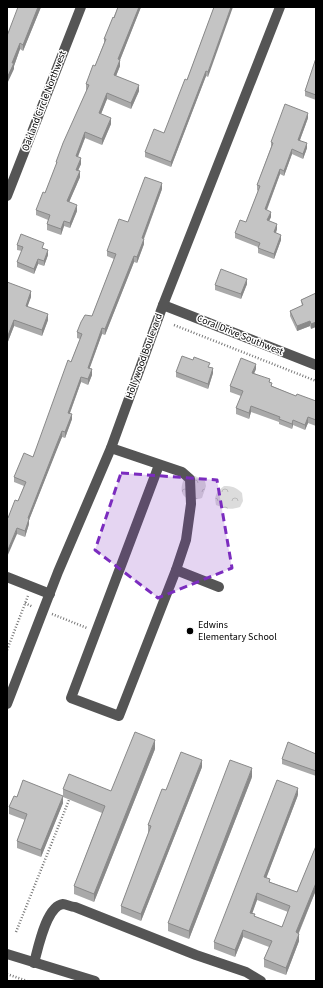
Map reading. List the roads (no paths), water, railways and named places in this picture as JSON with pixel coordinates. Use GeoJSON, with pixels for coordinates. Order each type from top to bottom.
{"type":"FeatureCollection","features":[{"type":"Feature","properties":{"kind":"street","name":"Oakland Circle Northwest"},"geometry":{"type":"LineString","coordinates":[[7,196],[81,7]]}},
{"type":"Feature","properties":{"kind":"street","name":"Hollywood Boulevard"},"geometry":{"type":"LineString","coordinates":[[7,704],[50,594],[111,448],[163,305],[280,7]]}},
{"type":"Feature","properties":{"kind":"street","name":"Coral Drive Southwest"},"geometry":{"type":"LineString","coordinates":[[163,305],[316,365]]}},
{"type":"Feature","properties":{"kind":"street"},"geometry":{"type":"LineString","coordinates":[[111,448],[159,464],[182,472],[190,479],[191,504],[186,540],[176,570],[119,716],[71,698],[159,464]]}},
{"type":"Feature","properties":{"kind":"street"},"geometry":{"type":"LineString","coordinates":[[176,570],[219,587]]}},
{"type":"Feature","properties":{"kind":"street"},"geometry":{"type":"LineString","coordinates":[[7,577],[50,594]]}},
{"type":"Feature","properties":{"kind":"street"},"geometry":{"type":"LineString","coordinates":[[34,963],[47,919],[55,907],[62,904],[75,907],[196,955],[246,972],[261,981]]}},
{"type":"Feature","properties":{"kind":"street"},"geometry":{"type":"LineString","coordinates":[[7,954],[95,981]]}},
{"type":"Feature","properties":{"kind":"place","name":"Edwins Elementary School"},"geometry":{"type":"Point","coordinates":[190,631]}}]}
